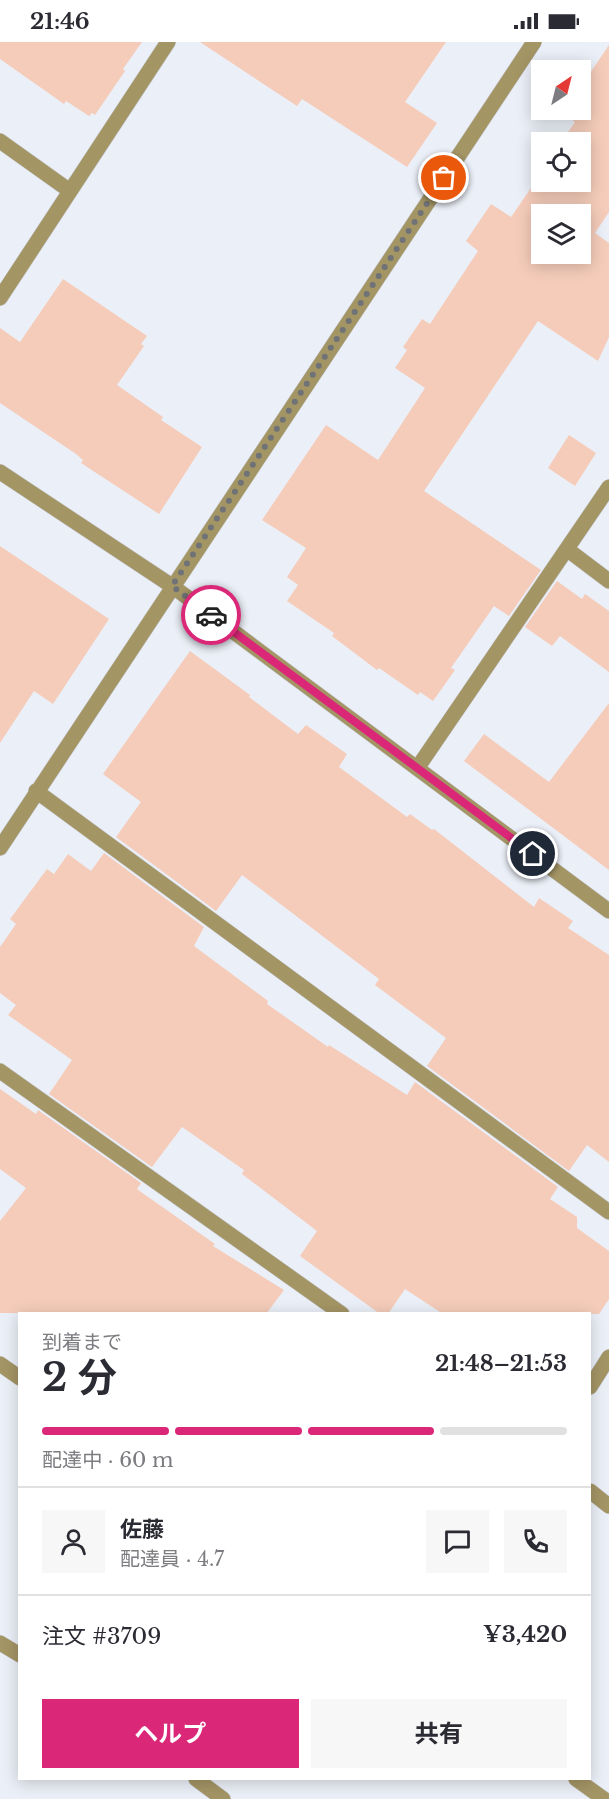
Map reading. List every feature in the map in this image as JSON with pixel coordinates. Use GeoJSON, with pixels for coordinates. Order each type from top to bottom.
{"type":"FeatureCollection","features":[{"type":"Feature","properties":{"kind":"street"},"geometry":{"type":"LineString","coordinates":[[0,298],[168,42]]}},
{"type":"Feature","properties":{"kind":"street"},"geometry":{"type":"LineString","coordinates":[[0,848],[534,42]]}},
{"type":"Feature","properties":{"kind":"street"},"geometry":{"type":"LineString","coordinates":[[0,141],[70,190]]}},
{"type":"Feature","properties":{"kind":"street"},"geometry":{"type":"LineString","coordinates":[[0,472],[172,586],[609,911]]}},
{"type":"Feature","properties":{"kind":"street"},"geometry":{"type":"LineString","coordinates":[[418,767],[609,487]]}},
{"type":"Feature","properties":{"kind":"street"},"geometry":{"type":"LineString","coordinates":[[568,550],[609,580]]}},
{"type":"Feature","properties":{"kind":"street"},"geometry":{"type":"LineString","coordinates":[[36,791],[609,1212]]}},
{"type":"Feature","properties":{"kind":"street"},"geometry":{"type":"LineString","coordinates":[[0,1071],[339,1312]]}},
{"type":"Feature","properties":{"kind":"street"},"geometry":{"type":"LineString","coordinates":[[591,1385],[609,1357]]}},
{"type":"Feature","properties":{"kind":"street"},"geometry":{"type":"LineString","coordinates":[[0,1364],[18,1377]]}},
{"type":"Feature","properties":{"kind":"street"},"geometry":{"type":"LineString","coordinates":[[591,1492],[609,1506]]}},
{"type":"Feature","properties":{"kind":"street"},"geometry":{"type":"LineString","coordinates":[[0,1643],[18,1654]]}},
{"type":"Feature","properties":{"kind":"street"},"geometry":{"type":"LineString","coordinates":[[197,1780],[223,1799]]}},
{"type":"Feature","properties":{"kind":"street"},"geometry":{"type":"LineString","coordinates":[[577,1780],[604,1799]]}},
{"type":"Feature","properties":{"kind":"building"},"geometry":{"type":"Polygon","coordinates":[[[0,42],[142,42],[95,115],[92,113],[89,116],[66,101],[64,104],[0,59],[0,42]]]}},
{"type":"Feature","properties":{"kind":"building"},"geometry":{"type":"Polygon","coordinates":[[[200,42],[446,42],[405,102],[437,123],[407,167],[302,99],[297,106],[200,42]]]}},
{"type":"Feature","properties":{"kind":"building"},"geometry":{"type":"Polygon","coordinates":[[[609,45],[609,212],[595,233],[609,243],[609,337],[598,361],[538,321],[424,491],[541,570],[509,616],[494,606],[451,668],[455,670],[433,701],[420,692],[418,695],[379,668],[377,670],[332,636],[334,633],[287,601],[298,585],[287,577],[306,548],[262,520],[326,425],[378,460],[425,388],[395,368],[407,350],[403,347],[422,319],[430,324],[478,251],[466,241],[491,204],[511,217],[531,188],[531,192],[591,192],[591,132],[568,132],[575,122],[572,120],[591,120],[591,72],[609,45]]]}},
{"type":"Feature","properties":{"kind":"building"},"geometry":{"type":"Polygon","coordinates":[[[63,279],[147,336],[141,344],[144,346],[117,385],[163,417],[161,420],[202,447],[159,514],[81,463],[83,460],[76,454],[0,403],[0,328],[20,342],[63,279]]]}},
{"type":"Feature","properties":{"kind":"building"},"geometry":{"type":"Polygon","coordinates":[[[569,435],[596,453],[575,486],[548,468],[569,435]]]}},
{"type":"Feature","properties":{"kind":"building"},"geometry":{"type":"Polygon","coordinates":[[[0,546],[109,619],[53,704],[34,691],[0,743],[0,546]]]}},
{"type":"Feature","properties":{"kind":"building"},"geometry":{"type":"Polygon","coordinates":[[[557,581],[582,599],[585,594],[609,611],[609,672],[560,636],[552,646],[525,627],[557,581]]]}},
{"type":"Feature","properties":{"kind":"building"},"geometry":{"type":"Polygon","coordinates":[[[190,651],[298,734],[306,725],[347,754],[339,767],[407,817],[410,814],[432,830],[434,829],[534,907],[539,898],[573,921],[568,928],[609,955],[609,1162],[587,1145],[569,1171],[427,1066],[446,1038],[375,985],[379,979],[242,875],[216,911],[116,837],[141,802],[103,774],[190,651]]]}},
{"type":"Feature","properties":{"kind":"building"},"geometry":{"type":"Polygon","coordinates":[[[609,703],[609,870],[464,761],[484,734],[549,782],[609,703]]]}},
{"type":"Feature","properties":{"kind":"building"},"geometry":{"type":"Polygon","coordinates":[[[104,853],[204,927],[194,946],[268,1001],[267,1004],[328,1047],[329,1045],[407,1095],[415,1082],[558,1187],[550,1199],[577,1217],[577,1228],[609,1251],[609,1299],[599,1314],[591,1314],[591,1312],[440,1312],[405,1289],[389,1312],[377,1312],[300,1256],[317,1231],[242,1174],[244,1170],[182,1127],[152,1167],[49,1094],[72,1060],[8,1015],[16,1005],[0,993],[0,947],[16,924],[10,919],[47,869],[54,874],[68,854],[91,871],[104,853]]]}},
{"type":"Feature","properties":{"kind":"building"},"geometry":{"type":"Polygon","coordinates":[[[0,1089],[36,1114],[38,1110],[141,1183],[137,1189],[215,1244],[213,1246],[284,1290],[268,1312],[0,1313],[0,1221],[26,1188],[0,1169],[0,1089]]]}},
{"type":"Feature","properties":{"kind":"way so far"},"geometry":{"type":"LineString","coordinates":[[211,615],[172,586],[444,178]]}},
{"type":"Feature","properties":{"kind":"route"},"geometry":{"type":"LineString","coordinates":[[211,615],[533,854]]}}]}
